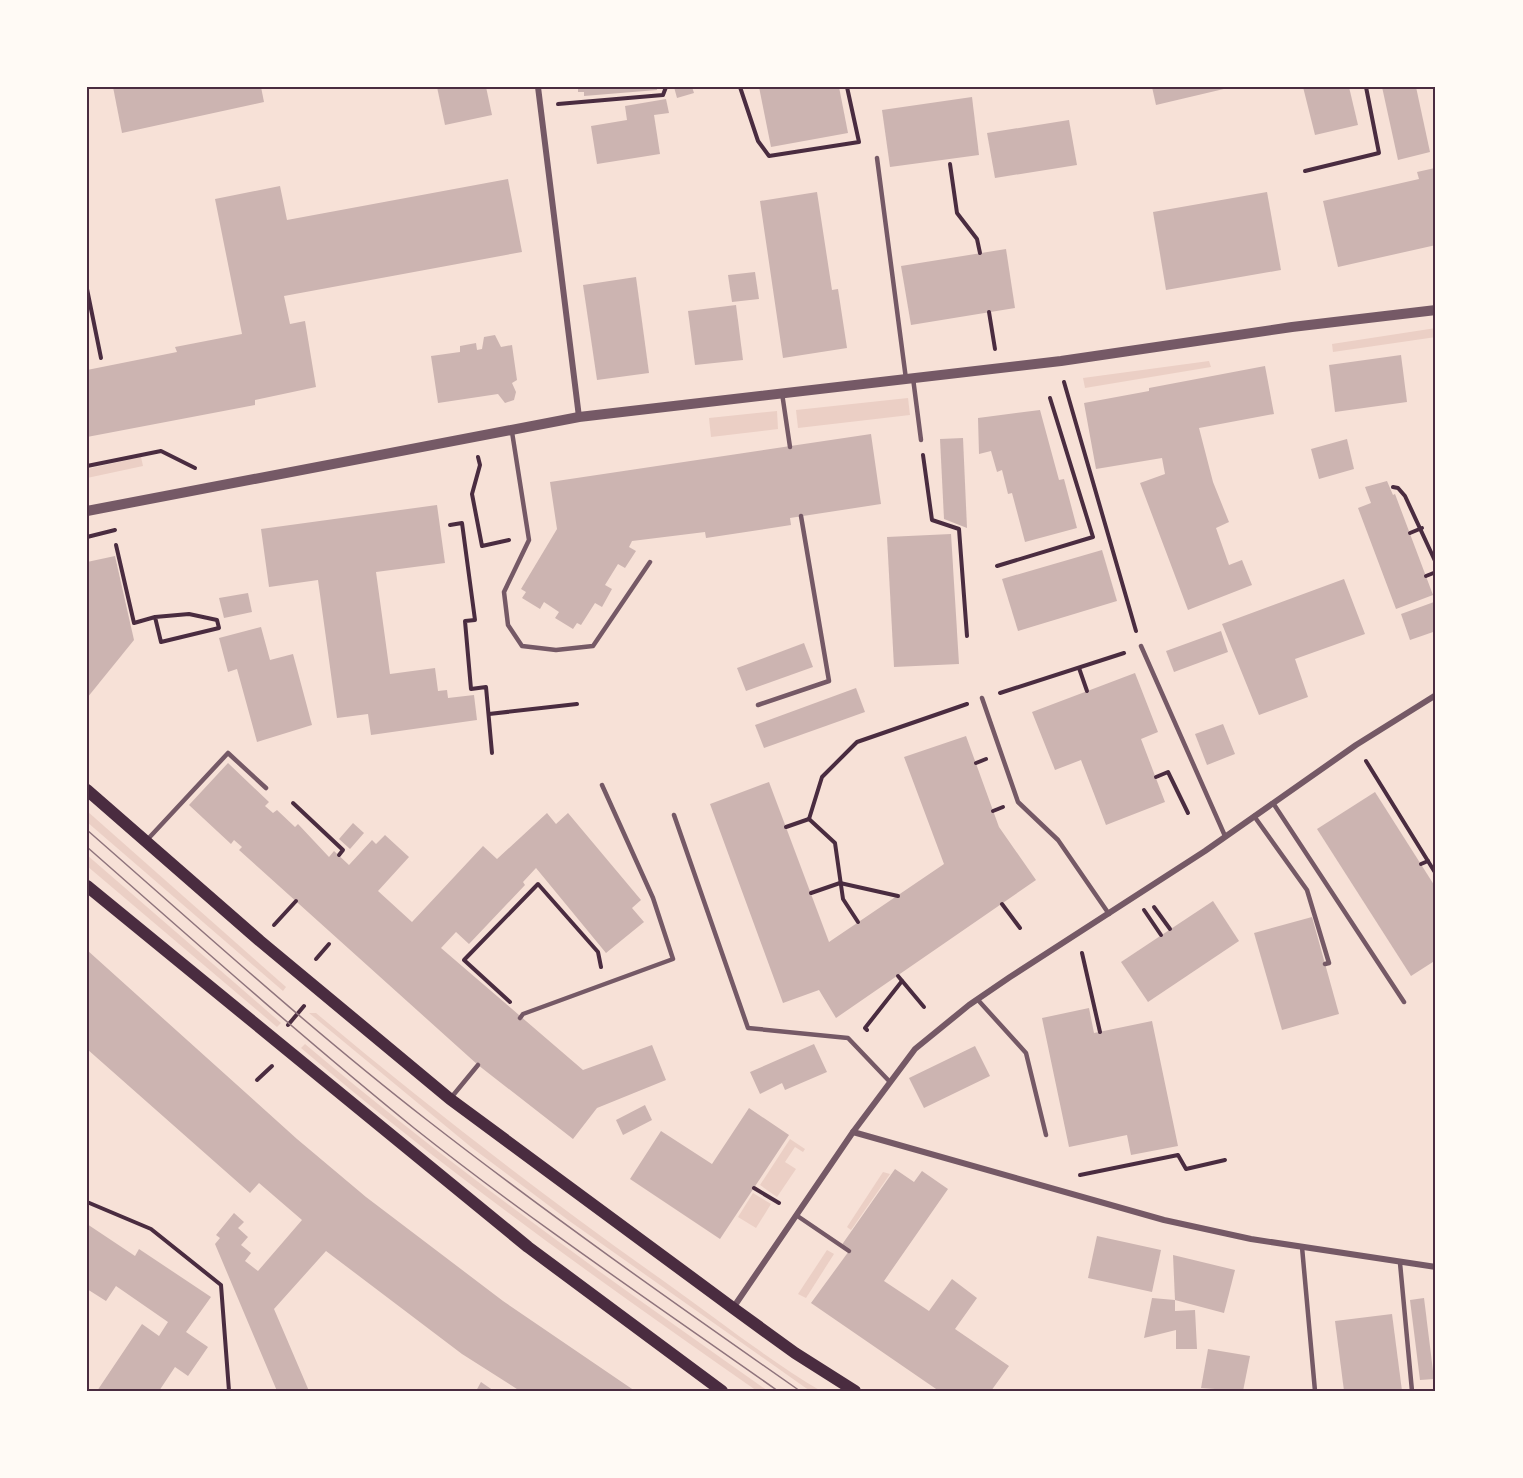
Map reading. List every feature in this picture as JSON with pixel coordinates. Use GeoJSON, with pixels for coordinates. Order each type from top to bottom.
{"type":"FeatureCollection","features":[{"type":"Feature","properties":{"kind":"main road"},"geometry":{"type":"LineString","coordinates":[[87,790],[260,941],[450,1099],[795,1353],[855,1391]]}},
{"type":"Feature","properties":{"kind":"main road"},"geometry":{"type":"LineString","coordinates":[[87,886],[528,1246],[723,1391]]}},
{"type":"Feature","properties":{"kind":"street"},"geometry":{"type":"LineString","coordinates":[[538,87],[579,417]]}},
{"type":"Feature","properties":{"kind":"street"},"geometry":{"type":"LineString","coordinates":[[87,511],[579,417],[1061,361],[1293,327],[1436,310]]}},
{"type":"Feature","properties":{"kind":"street"},"geometry":{"type":"LineString","coordinates":[[733,1308],[853,1132],[915,1049],[978,1000],[1135,898],[1356,745],[1436,695]]}},
{"type":"Feature","properties":{"kind":"street"},"geometry":{"type":"LineString","coordinates":[[853,1132],[1164,1220],[1302,1247],[1436,1267]]}},
{"type":"Feature","properties":{"kind":"lane"},"geometry":{"type":"LineString","coordinates":[[877,158],[909,379],[921,440]]}},
{"type":"Feature","properties":{"kind":"lane"},"geometry":{"type":"LineString","coordinates":[[782,393],[790,447]]}},
{"type":"Feature","properties":{"kind":"lane"},"geometry":{"type":"LineString","coordinates":[[511,429],[529,536],[504,592],[508,625],[522,646],[556,650],[593,646],[650,562]]}},
{"type":"Feature","properties":{"kind":"lane"},"geometry":{"type":"LineString","coordinates":[[758,705],[829,681],[801,516]]}},
{"type":"Feature","properties":{"kind":"lane"},"geometry":{"type":"LineString","coordinates":[[1141,646],[1225,836]]}},
{"type":"Feature","properties":{"kind":"lane"},"geometry":{"type":"LineString","coordinates":[[982,698],[1018,802],[1058,840],[1109,914]]}},
{"type":"Feature","properties":{"kind":"lane"},"geometry":{"type":"LineString","coordinates":[[145,842],[228,753],[267,788]]}},
{"type":"Feature","properties":{"kind":"lane"},"geometry":{"type":"LineString","coordinates":[[521,1016],[673,959],[653,898],[602,785]]}},
{"type":"Feature","properties":{"kind":"lane"},"geometry":{"type":"LineString","coordinates":[[1273,803],[1404,1002]]}},
{"type":"Feature","properties":{"kind":"lane"},"geometry":{"type":"LineString","coordinates":[[674,815],[748,1028],[848,1038],[890,1082]]}},
{"type":"Feature","properties":{"kind":"lane"},"geometry":{"type":"LineString","coordinates":[[1254,816],[1307,890],[1329,963],[1325,964]]}},
{"type":"Feature","properties":{"kind":"lane"},"geometry":{"type":"LineString","coordinates":[[978,1000],[1026,1053],[1046,1135]]}},
{"type":"Feature","properties":{"kind":"lane"},"geometry":{"type":"LineString","coordinates":[[450,1099],[478,1065]]}},
{"type":"Feature","properties":{"kind":"lane"},"geometry":{"type":"LineString","coordinates":[[796,1215],[849,1251]]}},
{"type":"Feature","properties":{"kind":"lane"},"geometry":{"type":"LineString","coordinates":[[1302,1247],[1315,1391]]}},
{"type":"Feature","properties":{"kind":"lane"},"geometry":{"type":"LineString","coordinates":[[1400,1263],[1412,1391]]}},
{"type":"Feature","properties":{"kind":"path"},"geometry":{"type":"LineString","coordinates":[[540,105],[628,100],[663,94],[666,87]]}},
{"type":"Feature","properties":{"kind":"path"},"geometry":{"type":"LineString","coordinates":[[740,87],[758,141],[769,156],[859,142],[847,87]]}},
{"type":"Feature","properties":{"kind":"path"},"geometry":{"type":"LineString","coordinates":[[1305,171],[1379,153],[1366,87]]}},
{"type":"Feature","properties":{"kind":"path"},"geometry":{"type":"LineString","coordinates":[[950,164],[957,213],[977,240],[980,254]]}},
{"type":"Feature","properties":{"kind":"path"},"geometry":{"type":"LineString","coordinates":[[87,289],[101,358]]}},
{"type":"Feature","properties":{"kind":"path"},"geometry":{"type":"LineString","coordinates":[[989,312],[999,367]]}},
{"type":"Feature","properties":{"kind":"path"},"geometry":{"type":"LineString","coordinates":[[809,819],[822,777],[857,742],[1141,646],[1066,396],[1061,361]]}},
{"type":"Feature","properties":{"kind":"path"},"geometry":{"type":"LineString","coordinates":[[997,566],[1093,537],[1050,398]]}},
{"type":"Feature","properties":{"kind":"path"},"geometry":{"type":"LineString","coordinates":[[475,436],[480,465],[472,494],[482,546],[529,536]]}},
{"type":"Feature","properties":{"kind":"path"},"geometry":{"type":"LineString","coordinates":[[921,440],[932,520],[959,530],[967,636]]}},
{"type":"Feature","properties":{"kind":"path"},"geometry":{"type":"LineString","coordinates":[[87,466],[161,451],[186,463]]}},
{"type":"Feature","properties":{"kind":"path"},"geometry":{"type":"LineString","coordinates":[[1393,488],[1398,488],[1405,496],[1422,528],[1436,563]]}},
{"type":"Feature","properties":{"kind":"path"},"geometry":{"type":"LineString","coordinates":[[450,525],[462,523],[475,620],[465,621],[471,689],[486,687],[492,753]]}},
{"type":"Feature","properties":{"kind":"path"},"geometry":{"type":"LineString","coordinates":[[1410,533],[1422,528]]}},
{"type":"Feature","properties":{"kind":"path"},"geometry":{"type":"LineString","coordinates":[[116,545],[134,623],[155,617],[189,614],[217,620],[219,628],[161,642],[155,617]]}},
{"type":"Feature","properties":{"kind":"path"},"geometry":{"type":"LineString","coordinates":[[1426,576],[1436,572]]}},
{"type":"Feature","properties":{"kind":"path"},"geometry":{"type":"LineString","coordinates":[[1079,668],[1087,691]]}},
{"type":"Feature","properties":{"kind":"path"},"geometry":{"type":"LineString","coordinates":[[489,714],[577,704]]}},
{"type":"Feature","properties":{"kind":"path"},"geometry":{"type":"LineString","coordinates":[[1356,745],[1436,874]]}},
{"type":"Feature","properties":{"kind":"path"},"geometry":{"type":"LineString","coordinates":[[1156,777],[1168,772],[1188,813]]}},
{"type":"Feature","properties":{"kind":"path"},"geometry":{"type":"LineString","coordinates":[[294,803],[343,850],[339,855]]}},
{"type":"Feature","properties":{"kind":"path"},"geometry":{"type":"LineString","coordinates":[[786,827],[809,819]]}},
{"type":"Feature","properties":{"kind":"path"},"geometry":{"type":"LineString","coordinates":[[809,819],[835,843],[843,899],[858,922]]}},
{"type":"Feature","properties":{"kind":"path"},"geometry":{"type":"LineString","coordinates":[[1421,864],[1428,861]]}},
{"type":"Feature","properties":{"kind":"path"},"geometry":{"type":"LineString","coordinates":[[811,893],[840,883],[898,896]]}},
{"type":"Feature","properties":{"kind":"path"},"geometry":{"type":"LineString","coordinates":[[521,1016],[464,960],[538,884],[598,952],[604,986]]}},
{"type":"Feature","properties":{"kind":"path"},"geometry":{"type":"LineString","coordinates":[[1143,892],[1170,929]]}},
{"type":"Feature","properties":{"kind":"path"},"geometry":{"type":"LineString","coordinates":[[1135,898],[1161,935]]}},
{"type":"Feature","properties":{"kind":"path"},"geometry":{"type":"LineString","coordinates":[[260,941],[296,901]]}},
{"type":"Feature","properties":{"kind":"path"},"geometry":{"type":"LineString","coordinates":[[1002,904],[1020,928]]}},
{"type":"Feature","properties":{"kind":"path"},"geometry":{"type":"LineString","coordinates":[[1077,935],[1100,1032]]}},
{"type":"Feature","properties":{"kind":"path"},"geometry":{"type":"LineString","coordinates":[[257,1080],[297,1041],[284,1029],[305,1006],[288,991],[329,944]]}},
{"type":"Feature","properties":{"kind":"path"},"geometry":{"type":"LineString","coordinates":[[898,976],[924,1007]]}},
{"type":"Feature","properties":{"kind":"path"},"geometry":{"type":"LineString","coordinates":[[872,1035],[865,1028],[902,981]]}},
{"type":"Feature","properties":{"kind":"path"},"geometry":{"type":"LineString","coordinates":[[1079,1175],[1178,1155],[1186,1169],[1225,1160]]}},
{"type":"Feature","properties":{"kind":"path"},"geometry":{"type":"LineString","coordinates":[[754,1188],[779,1203]]}},
{"type":"Feature","properties":{"kind":"path"},"geometry":{"type":"LineString","coordinates":[[87,1202],[151,1229],[221,1285],[230,1391]]}},
{"type":"Feature","properties":{"kind":"shaded area"},"geometry":{"type":"Polygon","coordinates":[[[1436,328],[1436,337],[1333,352],[1332,344],[1436,328]]]}},
{"type":"Feature","properties":{"kind":"shaded area"},"geometry":{"type":"Polygon","coordinates":[[[1209,361],[1211,367],[1085,388],[1083,378],[1209,361]]]}},
{"type":"Feature","properties":{"kind":"shaded area"},"geometry":{"type":"Polygon","coordinates":[[[908,398],[910,415],[798,428],[796,410],[908,398]]]}},
{"type":"Feature","properties":{"kind":"shaded area"},"geometry":{"type":"Polygon","coordinates":[[[777,411],[778,429],[711,437],[709,418],[777,411]]]}},
{"type":"Feature","properties":{"kind":"shaded area"},"geometry":{"type":"Polygon","coordinates":[[[141,457],[143,466],[87,478],[87,469],[141,457]]]}},
{"type":"Feature","properties":{"kind":"shaded area"},"geometry":{"type":"Polygon","coordinates":[[[87,811],[286,987],[283,991],[87,822],[87,811]]]}},
{"type":"Feature","properties":{"kind":"shaded area"},"geometry":{"type":"Polygon","coordinates":[[[87,855],[281,1023],[277,1027],[87,866],[87,855]]]}},
{"type":"Feature","properties":{"kind":"shaded area"},"geometry":{"type":"Polygon","coordinates":[[[309,1013],[316,1013],[444,1117],[576,1217],[762,1352],[821,1391],[810,1391],[568,1220],[471,1147],[309,1013]]]}},
{"type":"Feature","properties":{"kind":"shaded area"},"geometry":{"type":"Polygon","coordinates":[[[305,1044],[475,1179],[768,1391],[757,1391],[525,1225],[411,1139],[356,1094],[301,1048],[305,1044]]]}},
{"type":"Feature","properties":{"kind":"shaded area"},"geometry":{"type":"Polygon","coordinates":[[[790,1139],[805,1149],[803,1152],[795,1147],[785,1162],[796,1169],[777,1197],[760,1185],[790,1139]]]}},
{"type":"Feature","properties":{"kind":"shaded area"},"geometry":{"type":"Polygon","coordinates":[[[883,1172],[890,1174],[851,1230],[847,1227],[883,1172]]]}},
{"type":"Feature","properties":{"kind":"shaded area"},"geometry":{"type":"Polygon","coordinates":[[[753,1193],[771,1204],[756,1228],[738,1217],[753,1193]]]}},
{"type":"Feature","properties":{"kind":"shaded area"},"geometry":{"type":"Polygon","coordinates":[[[827,1250],[834,1254],[806,1298],[798,1294],[827,1250]]]}},
{"type":"Feature","properties":{"kind":"building"},"geometry":{"type":"Polygon","coordinates":[[[113,87],[261,87],[264,102],[122,133],[113,87]]]}},
{"type":"Feature","properties":{"kind":"building"},"geometry":{"type":"Polygon","coordinates":[[[437,87],[486,87],[492,115],[445,125],[437,87]]]}},
{"type":"Feature","properties":{"kind":"building"},"geometry":{"type":"Polygon","coordinates":[[[578,87],[657,87],[657,90],[584,96],[584,92],[578,92],[578,87]]]}},
{"type":"Feature","properties":{"kind":"building"},"geometry":{"type":"Polygon","coordinates":[[[674,87],[692,87],[694,93],[677,98],[674,87]]]}},
{"type":"Feature","properties":{"kind":"building"},"geometry":{"type":"Polygon","coordinates":[[[759,87],[839,87],[848,133],[771,147],[759,87]]]}},
{"type":"Feature","properties":{"kind":"building"},"geometry":{"type":"Polygon","coordinates":[[[1152,87],[1228,87],[1228,88],[1156,105],[1152,87]]]}},
{"type":"Feature","properties":{"kind":"building"},"geometry":{"type":"Polygon","coordinates":[[[1303,87],[1349,87],[1358,125],[1315,135],[1303,87]]]}},
{"type":"Feature","properties":{"kind":"building"},"geometry":{"type":"Polygon","coordinates":[[[1382,87],[1416,87],[1430,152],[1398,160],[1382,87]]]}},
{"type":"Feature","properties":{"kind":"building"},"geometry":{"type":"Polygon","coordinates":[[[972,97],[979,155],[890,167],[882,110],[972,97]]]}},
{"type":"Feature","properties":{"kind":"building"},"geometry":{"type":"Polygon","coordinates":[[[666,99],[669,113],[654,115],[660,154],[597,164],[591,126],[627,120],[625,106],[666,99]]]}},
{"type":"Feature","properties":{"kind":"building"},"geometry":{"type":"Polygon","coordinates":[[[1069,120],[1077,165],[995,178],[987,133],[1069,120]]]}},
{"type":"Feature","properties":{"kind":"building"},"geometry":{"type":"Polygon","coordinates":[[[1435,168],[1436,245],[1338,267],[1323,201],[1419,179],[1417,172],[1435,168]]]}},
{"type":"Feature","properties":{"kind":"building"},"geometry":{"type":"Polygon","coordinates":[[[508,179],[522,252],[284,296],[290,324],[305,321],[316,387],[255,400],[255,405],[87,437],[87,370],[177,352],[175,347],[242,334],[215,199],[280,186],[287,220],[508,179]]]}},
{"type":"Feature","properties":{"kind":"building"},"geometry":{"type":"Polygon","coordinates":[[[817,192],[832,290],[838,289],[847,348],[783,358],[760,201],[817,192]]]}},
{"type":"Feature","properties":{"kind":"building"},"geometry":{"type":"Polygon","coordinates":[[[1267,192],[1281,270],[1166,290],[1153,212],[1267,192]]]}},
{"type":"Feature","properties":{"kind":"building"},"geometry":{"type":"Polygon","coordinates":[[[1006,249],[1015,308],[911,325],[901,266],[1006,249]]]}},
{"type":"Feature","properties":{"kind":"building"},"geometry":{"type":"Polygon","coordinates":[[[755,272],[759,299],[732,302],[728,275],[755,272]]]}},
{"type":"Feature","properties":{"kind":"building"},"geometry":{"type":"Polygon","coordinates":[[[636,277],[649,373],[597,380],[583,285],[636,277]]]}},
{"type":"Feature","properties":{"kind":"building"},"geometry":{"type":"Polygon","coordinates":[[[736,305],[743,360],[695,365],[688,311],[736,305]]]}},
{"type":"Feature","properties":{"kind":"building"},"geometry":{"type":"Polygon","coordinates":[[[495,335],[501,347],[512,345],[517,380],[512,383],[516,392],[514,400],[505,403],[498,394],[438,403],[431,356],[460,352],[460,346],[476,343],[477,350],[482,349],[484,337],[495,335]]]}},
{"type":"Feature","properties":{"kind":"building"},"geometry":{"type":"Polygon","coordinates":[[[1401,355],[1407,402],[1335,412],[1329,365],[1401,355]]]}},
{"type":"Feature","properties":{"kind":"building"},"geometry":{"type":"Polygon","coordinates":[[[1265,366],[1274,414],[1199,428],[1213,482],[1229,522],[1216,528],[1229,565],[1242,560],[1252,585],[1188,610],[1140,483],[1165,474],[1162,458],[1096,469],[1084,403],[1265,366]]]}},
{"type":"Feature","properties":{"kind":"building"},"geometry":{"type":"Polygon","coordinates":[[[1040,410],[1059,480],[1064,479],[1077,528],[1025,542],[1012,493],[1008,494],[1002,470],[997,472],[991,451],[979,454],[978,418],[1040,410]]]}},
{"type":"Feature","properties":{"kind":"building"},"geometry":{"type":"Polygon","coordinates":[[[871,434],[881,504],[790,518],[791,525],[706,538],[705,532],[632,541],[629,547],[636,551],[625,568],[618,564],[605,585],[612,589],[602,607],[595,603],[581,625],[577,623],[573,629],[555,618],[559,612],[544,602],[540,609],[522,598],[526,592],[521,589],[557,529],[550,482],[871,434]]]}},
{"type":"Feature","properties":{"kind":"building"},"geometry":{"type":"Polygon","coordinates":[[[963,438],[967,528],[944,519],[940,439],[963,438]]]}},
{"type":"Feature","properties":{"kind":"building"},"geometry":{"type":"Polygon","coordinates":[[[1347,439],[1354,469],[1319,479],[1311,449],[1347,439]]]}},
{"type":"Feature","properties":{"kind":"building"},"geometry":{"type":"Polygon","coordinates":[[[1387,481],[1393,495],[1395,494],[1433,595],[1396,609],[1358,508],[1371,503],[1365,487],[1387,481]]]}},
{"type":"Feature","properties":{"kind":"building"},"geometry":{"type":"Polygon","coordinates":[[[437,505],[445,563],[376,572],[390,674],[435,668],[438,691],[447,690],[448,698],[474,695],[477,720],[371,735],[368,714],[337,718],[318,580],[269,587],[261,529],[437,505]]]}},
{"type":"Feature","properties":{"kind":"building"},"geometry":{"type":"Polygon","coordinates":[[[951,534],[959,664],[894,667],[887,537],[951,534]]]}},
{"type":"Feature","properties":{"kind":"building"},"geometry":{"type":"Polygon","coordinates":[[[1102,550],[1117,601],[1018,631],[1002,579],[1102,550]]]}},
{"type":"Feature","properties":{"kind":"building"},"geometry":{"type":"Polygon","coordinates":[[[115,556],[134,640],[87,698],[87,562],[115,556]]]}},
{"type":"Feature","properties":{"kind":"building"},"geometry":{"type":"Polygon","coordinates":[[[1344,579],[1365,634],[1295,659],[1308,697],[1259,715],[1222,624],[1344,579]]]}},
{"type":"Feature","properties":{"kind":"building"},"geometry":{"type":"Polygon","coordinates":[[[248,593],[252,612],[224,618],[219,598],[248,593]]]}},
{"type":"Feature","properties":{"kind":"building"},"geometry":{"type":"Polygon","coordinates":[[[1434,602],[1436,631],[1410,640],[1401,614],[1434,602]]]}},
{"type":"Feature","properties":{"kind":"building"},"geometry":{"type":"Polygon","coordinates":[[[261,627],[270,660],[293,654],[312,725],[257,742],[237,669],[228,672],[219,638],[261,627]]]}},
{"type":"Feature","properties":{"kind":"building"},"geometry":{"type":"Polygon","coordinates":[[[1221,631],[1228,652],[1174,672],[1166,651],[1221,631]]]}},
{"type":"Feature","properties":{"kind":"building"},"geometry":{"type":"Polygon","coordinates":[[[804,643],[813,667],[746,691],[737,668],[804,643]]]}},
{"type":"Feature","properties":{"kind":"building"},"geometry":{"type":"Polygon","coordinates":[[[1135,673],[1158,732],[1141,739],[1165,802],[1106,825],[1081,760],[1055,770],[1032,712],[1135,673]]]}},
{"type":"Feature","properties":{"kind":"building"},"geometry":{"type":"Polygon","coordinates":[[[856,688],[865,712],[764,748],[755,725],[856,688]]]}},
{"type":"Feature","properties":{"kind":"building"},"geometry":{"type":"Polygon","coordinates":[[[1223,724],[1235,754],[1207,765],[1195,734],[1223,724]]]}},
{"type":"Feature","properties":{"kind":"building"},"geometry":{"type":"Polygon","coordinates":[[[966,736],[999,827],[1036,880],[836,1018],[819,990],[783,1003],[710,804],[769,782],[829,942],[944,864],[904,757],[966,736]]]}},
{"type":"Feature","properties":{"kind":"building"},"geometry":{"type":"Polygon","coordinates":[[[228,763],[269,802],[265,806],[273,813],[277,810],[295,827],[298,824],[329,857],[334,851],[349,865],[372,840],[376,844],[385,835],[409,857],[378,891],[412,922],[483,846],[497,859],[547,813],[556,824],[568,813],[641,900],[632,908],[644,922],[606,953],[536,868],[523,882],[525,885],[469,944],[456,932],[441,948],[583,1070],[652,1045],[666,1080],[597,1108],[573,1139],[478,1065],[239,850],[242,847],[234,840],[231,844],[189,805],[228,763]]]}},
{"type":"Feature","properties":{"kind":"building"},"geometry":{"type":"Polygon","coordinates":[[[1375,792],[1436,888],[1436,960],[1411,976],[1317,829],[1375,792]]]}},
{"type":"Feature","properties":{"kind":"building"},"geometry":{"type":"Polygon","coordinates":[[[353,823],[364,833],[350,849],[339,839],[353,823]]]}},
{"type":"Feature","properties":{"kind":"building"},"geometry":{"type":"Polygon","coordinates":[[[1213,901],[1239,941],[1148,1002],[1121,962],[1213,901]]]}},
{"type":"Feature","properties":{"kind":"building"},"geometry":{"type":"Polygon","coordinates":[[[1312,917],[1339,1014],[1282,1030],[1254,933],[1312,917]]]}},
{"type":"Feature","properties":{"kind":"building"},"geometry":{"type":"Polygon","coordinates":[[[87,950],[297,1139],[366,1197],[503,1301],[635,1391],[520,1391],[462,1354],[326,1251],[274,1309],[309,1391],[277,1391],[215,1244],[220,1238],[216,1235],[234,1213],[244,1222],[238,1228],[248,1237],[241,1245],[251,1253],[245,1261],[258,1271],[302,1220],[259,1183],[250,1193],[87,1049],[87,950]]]}},
{"type":"Feature","properties":{"kind":"building"},"geometry":{"type":"Polygon","coordinates":[[[1089,1008],[1094,1033],[1152,1021],[1178,1146],[1131,1155],[1127,1135],[1069,1147],[1042,1018],[1089,1008]]]}},
{"type":"Feature","properties":{"kind":"building"},"geometry":{"type":"Polygon","coordinates":[[[814,1044],[827,1072],[785,1090],[782,1083],[760,1094],[750,1072],[814,1044]]]}},
{"type":"Feature","properties":{"kind":"building"},"geometry":{"type":"Polygon","coordinates":[[[975,1046],[990,1076],[924,1108],[909,1078],[975,1046]]]}},
{"type":"Feature","properties":{"kind":"building"},"geometry":{"type":"Polygon","coordinates":[[[645,1105],[652,1120],[623,1135],[616,1120],[645,1105]]]}},
{"type":"Feature","properties":{"kind":"building"},"geometry":{"type":"Polygon","coordinates":[[[749,1108],[789,1135],[720,1239],[630,1179],[661,1131],[712,1164],[749,1108]]]}},
{"type":"Feature","properties":{"kind":"building"},"geometry":{"type":"Polygon","coordinates":[[[895,1169],[914,1182],[922,1171],[948,1189],[884,1281],[929,1311],[952,1279],[977,1298],[955,1329],[1009,1366],[991,1391],[939,1391],[811,1303],[849,1251],[841,1246],[895,1169]]]}},
{"type":"Feature","properties":{"kind":"building"},"geometry":{"type":"Polygon","coordinates":[[[87,1224],[135,1256],[139,1249],[211,1297],[186,1332],[208,1347],[188,1376],[175,1367],[159,1391],[97,1391],[142,1324],[159,1336],[168,1322],[116,1286],[106,1301],[87,1289],[87,1224]]]}},
{"type":"Feature","properties":{"kind":"building"},"geometry":{"type":"Polygon","coordinates":[[[1097,1236],[1161,1250],[1152,1292],[1088,1278],[1097,1236]]]}},
{"type":"Feature","properties":{"kind":"building"},"geometry":{"type":"Polygon","coordinates":[[[1173,1255],[1235,1270],[1224,1313],[1175,1300],[1173,1255]]]}},
{"type":"Feature","properties":{"kind":"building"},"geometry":{"type":"Polygon","coordinates":[[[1152,1298],[1175,1300],[1175,1311],[1195,1310],[1197,1349],[1176,1349],[1176,1330],[1144,1338],[1152,1298]]]}},
{"type":"Feature","properties":{"kind":"building"},"geometry":{"type":"Polygon","coordinates":[[[1424,1298],[1434,1379],[1420,1380],[1410,1300],[1424,1298]]]}},
{"type":"Feature","properties":{"kind":"building"},"geometry":{"type":"Polygon","coordinates":[[[1392,1314],[1402,1391],[1344,1391],[1335,1321],[1392,1314]]]}},
{"type":"Feature","properties":{"kind":"building"},"geometry":{"type":"Polygon","coordinates":[[[1208,1349],[1250,1356],[1243,1391],[1201,1388],[1208,1349]]]}},
{"type":"Feature","properties":{"kind":"building"},"geometry":{"type":"Polygon","coordinates":[[[481,1382],[494,1391],[476,1391],[481,1382]]]}},
{"type":"Feature","properties":{"kind":"tram line"},"geometry":{"type":"LineString","coordinates":[[87,830],[298,1014],[427,1120],[565,1224],[800,1391]]}},
{"type":"Feature","properties":{"kind":"tram line"},"geometry":{"type":"LineString","coordinates":[[87,847],[208,954],[414,1128],[548,1229],[778,1391]]}}]}
